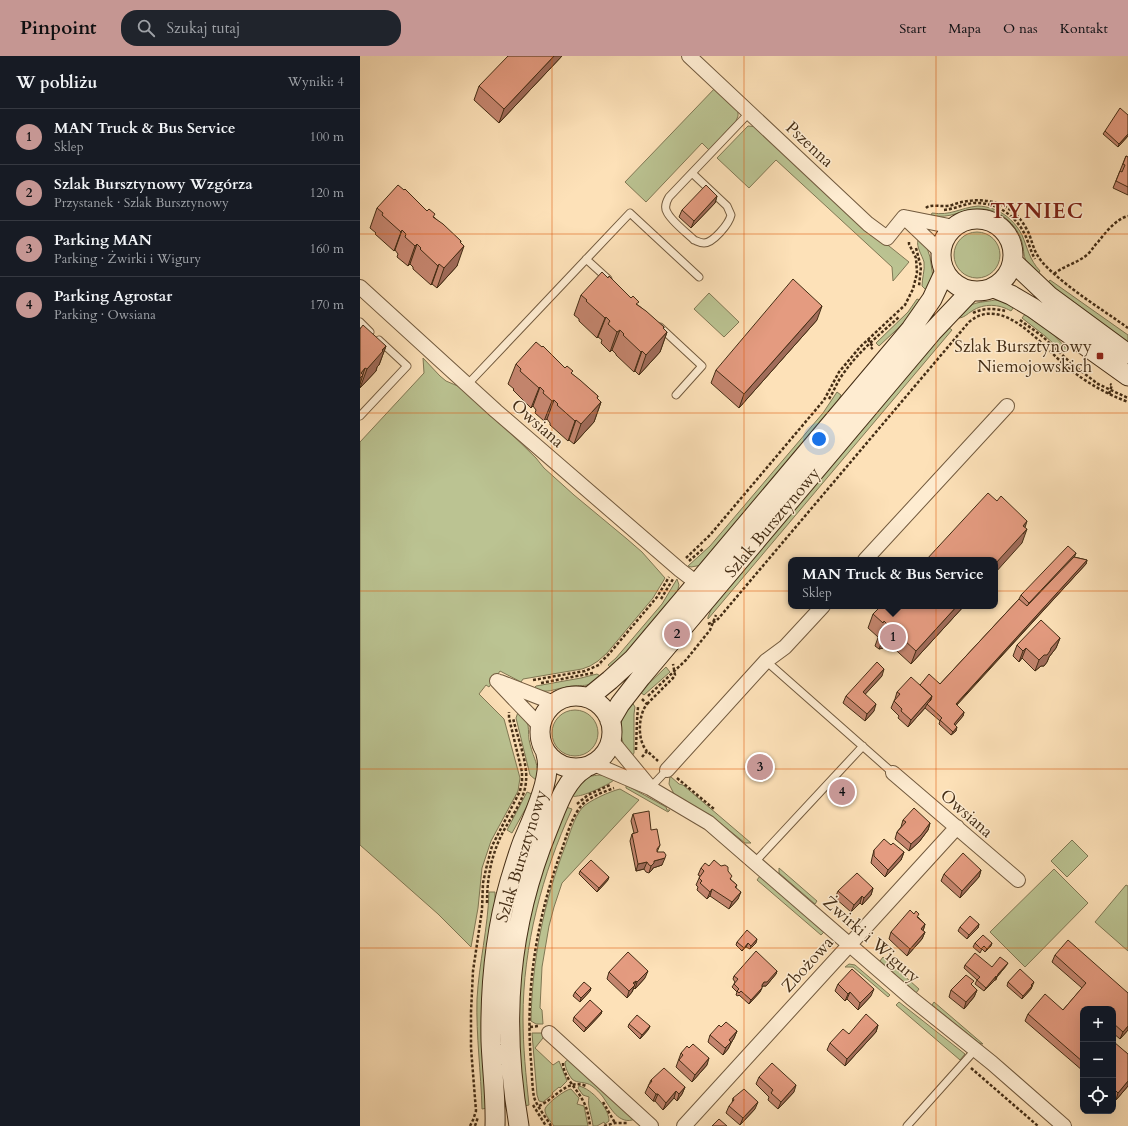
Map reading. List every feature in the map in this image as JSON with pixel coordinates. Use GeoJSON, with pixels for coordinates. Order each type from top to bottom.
{"type":"FeatureCollection","features":[{"type":"Feature","properties":{"kind":"main road"},"geometry":{"type":"LineString","coordinates":[[970,219],[988,220],[1003,229],[1008,236],[1014,253],[1011,270],[994,288],[979,292],[962,288],[955,284],[945,271],[941,252],[943,243],[954,227],[970,219]]}},
{"type":"Feature","properties":{"kind":"main road"},"geometry":{"type":"LineString","coordinates":[[1013,262],[1054,300],[1128,354]]}},
{"type":"Feature","properties":{"kind":"main road","name":"Szlak Bursztynowy"},"geometry":{"type":"LineString","coordinates":[[588,698],[622,670],[910,329],[932,299],[945,271]]}},
{"type":"Feature","properties":{"kind":"main road"},"geometry":{"type":"LineString","coordinates":[[994,288],[1011,295],[1033,308],[1128,376]]}},
{"type":"Feature","properties":{"kind":"main road","name":"Szlak Bursztynowy"},"geometry":{"type":"LineString","coordinates":[[610,720],[620,704],[645,672],[932,332],[971,291]]}},
{"type":"Feature","properties":{"kind":"main road"},"geometry":{"type":"LineString","coordinates":[[570,696],[579,696],[595,701],[610,720],[612,727],[611,740],[605,754],[590,766],[577,769],[560,765],[546,754],[541,745],[539,736],[542,717],[547,709],[554,703],[570,696]]}},
{"type":"Feature","properties":{"kind":"main road","name":"Szlak Bursztynowy"},"geometry":{"type":"LineString","coordinates":[[495,1119],[491,1041],[491,1004],[499,926],[510,881],[541,793],[548,767],[546,754]]}},
{"type":"Feature","properties":{"kind":"main road","name":"Szlak Bursztynowy"},"geometry":{"type":"LineString","coordinates":[[518,1118],[510,1061],[509,1020],[511,978],[517,929],[527,886],[554,814],[570,782],[580,771],[590,766]]}},
{"type":"Feature","properties":{"kind":"street","name":"Pszenna"},"geometry":{"type":"LineString","coordinates":[[689,56],[868,224],[886,238],[904,217]]}},
{"type":"Feature","properties":{"kind":"street"},"geometry":{"type":"LineString","coordinates":[[904,217],[954,227]]}},
{"type":"Feature","properties":{"kind":"street"},"geometry":{"type":"LineString","coordinates":[[904,217],[941,252]]}},
{"type":"Feature","properties":{"kind":"street","name":"Owsiana"},"geometry":{"type":"LineString","coordinates":[[360,287],[468,385],[680,570],[697,583]]}},
{"type":"Feature","properties":{"kind":"street"},"geometry":{"type":"LineString","coordinates":[[868,557],[1007,406]]}},
{"type":"Feature","properties":{"kind":"street"},"geometry":{"type":"LineString","coordinates":[[667,770],[766,661],[785,647],[820,609]]}},
{"type":"Feature","properties":{"kind":"street"},"geometry":{"type":"LineString","coordinates":[[540,726],[496,681],[554,703]]}},
{"type":"Feature","properties":{"kind":"street","name":"Żwirki i Wigury"},"geometry":{"type":"LineString","coordinates":[[611,740],[650,788]]}},
{"type":"Feature","properties":{"kind":"street","name":"Żwirki i Wigury"},"geometry":{"type":"LineString","coordinates":[[590,766],[618,781],[650,788],[709,823],[921,1006],[976,1049],[1064,1126]]}},
{"type":"Feature","properties":{"kind":"street","name":"Owsiana"},"geometry":{"type":"LineString","coordinates":[[893,773],[1018,880]]}},
{"type":"Feature","properties":{"kind":"street","name":"Zbożowa"},"geometry":{"type":"LineString","coordinates":[[684,1126],[957,828]]}},
{"type":"Feature","properties":{"kind":"street"},"geometry":{"type":"LineString","coordinates":[[549,1033],[651,1126]]}},
{"type":"Feature","properties":{"kind":"lane"},"geometry":{"type":"LineString","coordinates":[[692,173],[727,206],[731,215],[727,224],[713,239],[704,243],[694,240],[671,217],[667,212],[666,202],[669,197],[750,112]]}},
{"type":"Feature","properties":{"kind":"lane"},"geometry":{"type":"LineString","coordinates":[[468,385],[630,213],[699,277]]}},
{"type":"Feature","properties":{"kind":"lane"},"geometry":{"type":"LineString","coordinates":[[586,259],[615,286]]}},
{"type":"Feature","properties":{"kind":"lane"},"geometry":{"type":"LineString","coordinates":[[360,322],[407,366],[360,416]]}},
{"type":"Feature","properties":{"kind":"lane"},"geometry":{"type":"LineString","coordinates":[[656,323],[702,366],[676,395]]}},
{"type":"Feature","properties":{"kind":"lane"},"geometry":{"type":"LineString","coordinates":[[766,661],[893,773]]}},
{"type":"Feature","properties":{"kind":"lane"},"geometry":{"type":"LineString","coordinates":[[755,862],[863,746]]}},
{"type":"Feature","properties":{"kind":"lane"},"geometry":{"type":"LineString","coordinates":[[650,788],[667,770]]}},
{"type":"Feature","properties":{"kind":"lane"},"geometry":{"type":"LineString","coordinates":[[907,1126],[976,1049]]}},
{"type":"Feature","properties":{"kind":"path"},"geometry":{"type":"LineString","coordinates":[[923,212],[928,206],[944,207],[975,199],[990,201],[1009,208],[1024,224],[1037,255],[1054,274],[1128,328]]}},
{"type":"Feature","properties":{"kind":"path"},"geometry":{"type":"LineString","coordinates":[[1054,274],[1063,267],[1081,260],[1092,250],[1096,243],[1118,220],[1128,216]]}},
{"type":"Feature","properties":{"kind":"path"},"geometry":{"type":"LineString","coordinates":[[684,559],[710,535],[824,400],[839,372],[868,340],[905,305],[913,289],[917,266],[916,258],[909,244],[911,236]]}},
{"type":"Feature","properties":{"kind":"path"},"geometry":{"type":"LineString","coordinates":[[968,317],[979,310],[986,309],[998,309],[1009,313]]}},
{"type":"Feature","properties":{"kind":"path"},"geometry":{"type":"LineString","coordinates":[[705,627],[718,619],[974,317],[991,313],[1007,316],[1041,341],[1062,361],[1088,382],[1100,390],[1128,402]]}},
{"type":"Feature","properties":{"kind":"path"},"geometry":{"type":"LineString","coordinates":[[1017,319],[1042,336],[1066,359],[1098,384],[1128,398]]}},
{"type":"Feature","properties":{"kind":"path"},"geometry":{"type":"LineString","coordinates":[[868,340],[873,348],[868,353]]}},
{"type":"Feature","properties":{"kind":"path"},"geometry":{"type":"LineString","coordinates":[[1062,361],[1070,354]]}},
{"type":"Feature","properties":{"kind":"path"},"geometry":{"type":"LineString","coordinates":[[1106,381],[1112,385],[1109,394]]}},
{"type":"Feature","properties":{"kind":"path"},"geometry":{"type":"LineString","coordinates":[[832,386],[840,388]]}},
{"type":"Feature","properties":{"kind":"path"},"geometry":{"type":"LineString","coordinates":[[530,681],[591,669],[600,663],[658,597],[671,574]]}},
{"type":"Feature","properties":{"kind":"path"},"geometry":{"type":"LineString","coordinates":[[630,763],[636,754],[637,713],[639,706],[686,660],[710,630],[716,613]]}},
{"type":"Feature","properties":{"kind":"path"},"geometry":{"type":"LineString","coordinates":[[647,751],[641,742],[640,734],[642,713],[647,704],[675,675],[673,668],[674,661]]}},
{"type":"Feature","properties":{"kind":"path"},"geometry":{"type":"LineString","coordinates":[[600,663],[604,666]]}},
{"type":"Feature","properties":{"kind":"path"},"geometry":{"type":"LineString","coordinates":[[640,697],[647,704]]}},
{"type":"Feature","properties":{"kind":"path"},"geometry":{"type":"LineString","coordinates":[[564,830],[574,809],[582,799],[618,781]]}},
{"type":"Feature","properties":{"kind":"path"},"geometry":{"type":"LineString","coordinates":[[551,1126],[536,1102],[533,1093],[530,1048],[530,1013],[536,942],[554,871],[568,832],[578,811],[585,802],[618,781]]}},
{"type":"Feature","properties":{"kind":"path"},"geometry":{"type":"LineString","coordinates":[[564,1047],[563,1066],[583,1100],[587,1109],[590,1126]]}},
{"type":"Feature","properties":{"kind":"path"},"geometry":{"type":"LineString","coordinates":[[528,1071],[531,1100],[546,1126]]}},
{"type":"Feature","properties":{"kind":"path"},"geometry":{"type":"LineString","coordinates":[[518,1118],[553,1098],[565,1087],[584,1085],[590,1088]]}},
{"type":"Feature","properties":{"kind":"path"},"geometry":{"type":"LineString","coordinates":[[600,1098],[615,1122]]}},
{"type":"Feature","properties":{"kind":"path"},"geometry":{"type":"LineString","coordinates":[[475,1112],[484,1113],[495,1119]]}},
{"type":"Feature","properties":{"kind":"green space"},"geometry":{"type":"Polygon","coordinates":[[[717,86],[738,106],[738,116],[736,121],[709,150],[702,143],[646,202],[625,182],[717,86]]]}},
{"type":"Feature","properties":{"kind":"green space"},"geometry":{"type":"Polygon","coordinates":[[[748,126],[760,127],[884,242],[909,262],[893,281],[892,267],[776,160],[749,188],[717,158],[748,126]]]}},
{"type":"Feature","properties":{"kind":"green space"},"geometry":{"type":"Polygon","coordinates":[[[978,206],[998,211],[1014,223],[1022,235],[1031,258],[1040,271],[1037,275],[1029,267],[1026,261],[1020,235],[1011,223],[1000,214],[986,209],[972,209],[944,216],[931,215],[932,213],[950,213],[978,206]]]}},
{"type":"Feature","properties":{"kind":"green space"},"geometry":{"type":"Polygon","coordinates":[[[982,232],[994,238],[999,246],[999,264],[994,272],[986,277],[972,278],[960,272],[955,264],[954,250],[960,238],[968,233],[982,232]]]}},
{"type":"Feature","properties":{"kind":"green space"},"geometry":{"type":"Polygon","coordinates":[[[918,240],[927,248],[930,257],[933,277],[927,291],[922,286],[924,262],[918,248],[918,240]]]}},
{"type":"Feature","properties":{"kind":"green space"},"geometry":{"type":"Polygon","coordinates":[[[1050,280],[1128,335],[1128,344],[1047,284],[1050,280]]]}},
{"type":"Feature","properties":{"kind":"green space"},"geometry":{"type":"Polygon","coordinates":[[[709,293],[739,322],[724,337],[694,309],[709,293]]]}},
{"type":"Feature","properties":{"kind":"green space"},"geometry":{"type":"Polygon","coordinates":[[[917,299],[921,301],[909,318],[879,346],[876,343],[908,312],[917,299]]]}},
{"type":"Feature","properties":{"kind":"green space"},"geometry":{"type":"Polygon","coordinates":[[[995,300],[1014,307],[1011,311],[992,305],[986,306],[977,308],[964,317],[958,318],[971,305],[995,300]]]}},
{"type":"Feature","properties":{"kind":"green space"},"geometry":{"type":"Polygon","coordinates":[[[1026,313],[1051,332],[1068,350],[1064,353],[1022,318],[1026,313]]]}},
{"type":"Feature","properties":{"kind":"green space"},"geometry":{"type":"Polygon","coordinates":[[[948,327],[952,330],[708,619],[713,605],[948,327]]]}},
{"type":"Feature","properties":{"kind":"green space"},"geometry":{"type":"Polygon","coordinates":[[[423,358],[446,381],[460,387],[492,415],[536,458],[544,468],[642,552],[665,578],[653,598],[607,653],[590,666],[582,669],[523,679],[521,682],[500,671],[489,687],[486,685],[479,694],[504,719],[520,778],[518,791],[491,841],[482,868],[478,908],[471,947],[438,914],[360,845],[360,442],[424,373],[423,358]]]}},
{"type":"Feature","properties":{"kind":"green space"},"geometry":{"type":"Polygon","coordinates":[[[837,392],[841,395],[837,404],[702,565],[691,567],[688,566],[710,546],[823,413],[837,392]]]}},
{"type":"Feature","properties":{"kind":"green space"},"geometry":{"type":"Polygon","coordinates":[[[677,579],[679,585],[677,593],[612,669],[608,665],[616,658],[662,604],[677,579]]]}},
{"type":"Feature","properties":{"kind":"green space"},"geometry":{"type":"Polygon","coordinates":[[[666,667],[670,672],[644,695],[640,692],[666,667]]]}},
{"type":"Feature","properties":{"kind":"green space"},"geometry":{"type":"Polygon","coordinates":[[[597,674],[602,677],[588,685],[547,691],[533,689],[536,686],[597,674]]]}},
{"type":"Feature","properties":{"kind":"green space"},"geometry":{"type":"Polygon","coordinates":[[[632,702],[635,707],[634,753],[632,756],[624,746],[621,727],[622,718],[632,702]]]}},
{"type":"Feature","properties":{"kind":"green space"},"geometry":{"type":"Polygon","coordinates":[[[580,710],[592,716],[597,724],[597,742],[592,750],[584,755],[570,756],[558,750],[553,742],[552,728],[558,716],[566,711],[580,710]]]}},
{"type":"Feature","properties":{"kind":"green space"},"geometry":{"type":"Polygon","coordinates":[[[518,712],[528,725],[529,742],[537,765],[537,781],[530,775],[516,718],[518,712]]]}},
{"type":"Feature","properties":{"kind":"green space"},"geometry":{"type":"Polygon","coordinates":[[[603,775],[615,779],[603,787],[585,794],[575,796],[571,795],[584,779],[592,776],[603,775]]]}},
{"type":"Feature","properties":{"kind":"green space"},"geometry":{"type":"Polygon","coordinates":[[[670,776],[679,784],[683,785],[751,843],[745,843],[710,815],[677,797],[669,784],[670,776]]]}},
{"type":"Feature","properties":{"kind":"green space"},"geometry":{"type":"Polygon","coordinates":[[[626,785],[666,807],[667,810],[670,810],[668,812],[626,788],[626,785]]]}},
{"type":"Feature","properties":{"kind":"green space"},"geometry":{"type":"Polygon","coordinates":[[[620,789],[639,800],[562,883],[549,926],[542,967],[540,1008],[542,1010],[543,1024],[536,1024],[531,1021],[537,953],[551,887],[558,865],[571,830],[582,808],[589,802],[620,789]]]}},
{"type":"Feature","properties":{"kind":"green space"},"geometry":{"type":"Polygon","coordinates":[[[527,792],[532,794],[512,833],[507,830],[527,792]]]}},
{"type":"Feature","properties":{"kind":"green space"},"geometry":{"type":"Polygon","coordinates":[[[566,807],[572,809],[561,834],[543,885],[536,911],[526,964],[523,1029],[529,1105],[524,1106],[520,1071],[518,1001],[523,946],[539,878],[566,807]]]}},
{"type":"Feature","properties":{"kind":"green space"},"geometry":{"type":"Polygon","coordinates":[[[1072,840],[1088,856],[1067,877],[1051,861],[1072,840]]]}},
{"type":"Feature","properties":{"kind":"green space"},"geometry":{"type":"Polygon","coordinates":[[[779,868],[817,901],[815,904],[779,873],[779,868]]]}},
{"type":"Feature","properties":{"kind":"green space"},"geometry":{"type":"Polygon","coordinates":[[[1054,869],[1088,903],[1025,967],[990,932],[1054,869]]]}},
{"type":"Feature","properties":{"kind":"green space"},"geometry":{"type":"Polygon","coordinates":[[[760,876],[824,932],[821,935],[757,880],[760,876]]]}},
{"type":"Feature","properties":{"kind":"green space"},"geometry":{"type":"Polygon","coordinates":[[[1126,885],[1128,886],[1128,951],[1095,922],[1126,885]]]}},
{"type":"Feature","properties":{"kind":"green space"},"geometry":{"type":"Polygon","coordinates":[[[489,892],[495,892],[495,906],[487,1108],[482,1109],[477,1027],[477,999],[489,892]]]}},
{"type":"Feature","properties":{"kind":"green space"},"geometry":{"type":"Polygon","coordinates":[[[883,957],[919,989],[916,993],[880,961],[883,957]]]}},
{"type":"Feature","properties":{"kind":"green space"},"geometry":{"type":"Polygon","coordinates":[[[849,964],[855,965],[890,995],[888,997],[853,967],[845,967],[849,964]]]}},
{"type":"Feature","properties":{"kind":"green space"},"geometry":{"type":"Polygon","coordinates":[[[899,1002],[965,1054],[960,1060],[896,1005],[899,1002]]]}},
{"type":"Feature","properties":{"kind":"green space"},"geometry":{"type":"Polygon","coordinates":[[[934,1002],[983,1044],[979,1043],[932,1005],[934,1002]]]}},
{"type":"Feature","properties":{"kind":"green space"},"geometry":{"type":"Polygon","coordinates":[[[532,1033],[543,1033],[543,1038],[535,1048],[553,1065],[559,1061],[567,1081],[543,1102],[539,1101],[537,1095],[532,1033]]]}},
{"type":"Feature","properties":{"kind":"green space"},"geometry":{"type":"Polygon","coordinates":[[[569,1059],[635,1119],[624,1120],[620,1118],[590,1084],[574,1081],[569,1075],[565,1064],[565,1062],[569,1059]]]}},
{"type":"Feature","properties":{"kind":"green space"},"geometry":{"type":"Polygon","coordinates":[[[579,1086],[589,1091],[599,1100],[606,1110],[609,1121],[605,1124],[604,1122],[597,1126],[593,1126],[589,1107],[589,1097],[583,1095],[578,1088],[579,1086]]]}},
{"type":"Feature","properties":{"kind":"green space"},"geometry":{"type":"Polygon","coordinates":[[[571,1089],[579,1098],[577,1104],[584,1106],[588,1126],[554,1126],[547,1116],[545,1109],[556,1097],[571,1089]]]}},
{"type":"Feature","properties":{"kind":"building"},"geometry":{"type":"Polygon","coordinates":[[[508,56],[554,56],[504,109],[479,86],[508,56]]]}},
{"type":"Feature","properties":{"kind":"building"},"geometry":{"type":"Polygon","coordinates":[[[1120,108],[1128,115],[1128,134],[1119,144],[1105,131],[1120,108]]]}},
{"type":"Feature","properties":{"kind":"building"},"geometry":{"type":"Polygon","coordinates":[[[1126,156],[1128,157],[1128,187],[1116,181],[1120,171],[1122,172],[1125,165],[1123,164],[1126,156]]]}},
{"type":"Feature","properties":{"kind":"building"},"geometry":{"type":"Polygon","coordinates":[[[398,185],[404,190],[405,189],[427,211],[429,209],[435,214],[433,217],[443,224],[461,241],[460,242],[464,246],[444,268],[439,264],[438,266],[420,249],[421,248],[417,244],[415,246],[405,237],[406,234],[402,230],[401,232],[382,215],[383,213],[377,208],[398,185]]]}},
{"type":"Feature","properties":{"kind":"building"},"geometry":{"type":"Polygon","coordinates":[[[706,185],[717,196],[694,221],[682,210],[706,185]]]}},
{"type":"Feature","properties":{"kind":"building"},"geometry":{"type":"Polygon","coordinates":[[[602,272],[608,278],[609,276],[631,298],[633,296],[639,302],[636,304],[664,327],[663,328],[667,332],[646,355],[623,335],[624,334],[620,330],[617,332],[608,324],[610,321],[581,295],[602,272]]]}},
{"type":"Feature","properties":{"kind":"building"},"geometry":{"type":"Polygon","coordinates":[[[793,279],[822,306],[744,394],[716,370],[793,279]]]}},
{"type":"Feature","properties":{"kind":"building"},"geometry":{"type":"Polygon","coordinates":[[[363,325],[386,346],[367,369],[365,368],[361,373],[363,375],[360,378],[360,329],[363,325]]]}},
{"type":"Feature","properties":{"kind":"building"},"geometry":{"type":"Polygon","coordinates":[[[536,342],[542,347],[543,346],[565,368],[567,366],[573,371],[571,373],[598,396],[597,398],[601,402],[581,424],[576,420],[575,421],[557,405],[558,404],[554,400],[552,401],[543,393],[544,391],[520,371],[521,369],[516,364],[536,342]]]}},
{"type":"Feature","properties":{"kind":"building"},"geometry":{"type":"Polygon","coordinates":[[[988,493],[997,501],[1001,496],[1027,521],[1023,526],[1027,529],[998,561],[998,557],[929,557],[988,493]]]}},
{"type":"Feature","properties":{"kind":"building"},"geometry":{"type":"Polygon","coordinates":[[[1068,546],[1076,553],[1029,603],[1021,595],[1068,546]]]}},
{"type":"Feature","properties":{"kind":"building"},"geometry":{"type":"Polygon","coordinates":[[[1074,557],[1087,560],[956,704],[964,712],[954,724],[957,727],[953,732],[940,720],[942,718],[927,704],[931,700],[932,696],[920,685],[929,674],[940,684],[1019,599],[1027,606],[1074,557]]]}},
{"type":"Feature","properties":{"kind":"building"},"geometry":{"type":"Polygon","coordinates":[[[878,609],[954,609],[916,651],[892,629],[884,636],[880,633],[881,628],[887,624],[884,621],[883,623],[873,614],[878,609]]]}},
{"type":"Feature","properties":{"kind":"building"},"geometry":{"type":"Polygon","coordinates":[[[1041,620],[1060,638],[1047,655],[1044,655],[1039,660],[1026,648],[1023,651],[1017,645],[1041,620]]]}},
{"type":"Feature","properties":{"kind":"building"},"geometry":{"type":"Polygon","coordinates":[[[877,662],[884,669],[863,692],[876,704],[867,714],[846,696],[877,662]]]}},
{"type":"Feature","properties":{"kind":"building"},"geometry":{"type":"Polygon","coordinates":[[[911,677],[932,696],[911,720],[901,711],[902,709],[894,701],[900,694],[897,692],[911,677]]]}},
{"type":"Feature","properties":{"kind":"building"},"geometry":{"type":"Polygon","coordinates":[[[914,808],[930,823],[921,835],[911,844],[897,832],[906,822],[903,820],[914,808]]]}},
{"type":"Feature","properties":{"kind":"building"},"geometry":{"type":"Polygon","coordinates":[[[649,811],[651,830],[657,829],[660,845],[657,852],[664,852],[666,855],[665,858],[654,861],[651,866],[647,862],[638,864],[632,834],[638,832],[633,814],[649,811]]]}},
{"type":"Feature","properties":{"kind":"building"},"geometry":{"type":"Polygon","coordinates":[[[884,839],[891,845],[893,843],[904,852],[888,870],[874,856],[874,850],[884,839]]]}},
{"type":"Feature","properties":{"kind":"building"},"geometry":{"type":"Polygon","coordinates":[[[963,853],[981,870],[962,891],[944,874],[963,853]]]}},
{"type":"Feature","properties":{"kind":"building"},"geometry":{"type":"Polygon","coordinates":[[[591,860],[609,877],[599,888],[580,871],[591,860]]]}},
{"type":"Feature","properties":{"kind":"building"},"geometry":{"type":"Polygon","coordinates":[[[714,860],[721,866],[725,865],[728,867],[728,871],[732,876],[730,879],[737,885],[735,887],[741,892],[732,902],[712,889],[710,892],[700,883],[702,881],[699,878],[704,871],[701,868],[705,863],[709,866],[714,860]]]}},
{"type":"Feature","properties":{"kind":"building"},"geometry":{"type":"Polygon","coordinates":[[[857,873],[873,888],[864,898],[862,896],[854,905],[838,891],[857,873]]]}},
{"type":"Feature","properties":{"kind":"building"},"geometry":{"type":"Polygon","coordinates":[[[910,910],[914,914],[916,911],[919,914],[917,917],[925,924],[921,929],[925,932],[910,949],[891,932],[910,910]]]}},
{"type":"Feature","properties":{"kind":"building"},"geometry":{"type":"Polygon","coordinates":[[[970,916],[979,924],[969,935],[960,927],[970,916]]]}},
{"type":"Feature","properties":{"kind":"building"},"geometry":{"type":"Polygon","coordinates":[[[747,930],[757,939],[751,946],[748,943],[744,948],[737,942],[747,930]]]}},
{"type":"Feature","properties":{"kind":"building"},"geometry":{"type":"Polygon","coordinates":[[[983,935],[992,943],[987,949],[984,946],[981,949],[975,943],[983,935]]]}},
{"type":"Feature","properties":{"kind":"building"},"geometry":{"type":"Polygon","coordinates":[[[1068,940],[1128,993],[1128,1026],[1123,1032],[1116,1026],[1116,1006],[1080,1006],[1080,1059],[1028,1014],[1045,994],[1063,1010],[1086,983],[1055,955],[1068,940]]]}},
{"type":"Feature","properties":{"kind":"building"},"geometry":{"type":"Polygon","coordinates":[[[756,951],[777,971],[767,982],[764,982],[762,988],[751,1000],[741,991],[739,993],[737,991],[739,989],[734,984],[738,979],[734,976],[756,951]]]}},
{"type":"Feature","properties":{"kind":"building"},"geometry":{"type":"Polygon","coordinates":[[[628,952],[648,971],[637,982],[636,981],[633,983],[635,985],[629,991],[609,972],[628,952]]]}},
{"type":"Feature","properties":{"kind":"building"},"geometry":{"type":"Polygon","coordinates":[[[975,953],[992,967],[1000,957],[1008,963],[986,988],[977,980],[980,977],[965,965],[975,953]]]}},
{"type":"Feature","properties":{"kind":"building"},"geometry":{"type":"Polygon","coordinates":[[[852,969],[874,989],[860,1003],[850,992],[848,994],[838,984],[852,969]]]}},
{"type":"Feature","properties":{"kind":"building"},"geometry":{"type":"Polygon","coordinates":[[[1020,969],[1034,982],[1023,996],[1008,982],[1020,969]]]}},
{"type":"Feature","properties":{"kind":"building"},"geometry":{"type":"Polygon","coordinates":[[[966,975],[974,981],[971,984],[977,990],[966,1002],[951,990],[966,975]]]}},
{"type":"Feature","properties":{"kind":"building"},"geometry":{"type":"Polygon","coordinates":[[[584,982],[591,988],[581,998],[575,992],[584,982]]]}},
{"type":"Feature","properties":{"kind":"building"},"geometry":{"type":"Polygon","coordinates":[[[590,1000],[602,1011],[586,1028],[574,1017],[590,1000]]]}},
{"type":"Feature","properties":{"kind":"building"},"geometry":{"type":"Polygon","coordinates":[[[866,1014],[878,1025],[847,1059],[830,1043],[843,1029],[849,1034],[866,1014]]]}},
{"type":"Feature","properties":{"kind":"building"},"geometry":{"type":"Polygon","coordinates":[[[637,1015],[650,1026],[642,1035],[629,1024],[637,1015]]]}},
{"type":"Feature","properties":{"kind":"building"},"geometry":{"type":"Polygon","coordinates":[[[726,1022],[737,1031],[729,1040],[731,1042],[725,1048],[710,1035],[719,1025],[721,1027],[726,1022]]]}},
{"type":"Feature","properties":{"kind":"building"},"geometry":{"type":"Polygon","coordinates":[[[693,1044],[709,1058],[695,1075],[679,1060],[683,1055],[681,1053],[687,1046],[689,1048],[693,1044]]]}},
{"type":"Feature","properties":{"kind":"building"},"geometry":{"type":"Polygon","coordinates":[[[1116,1044],[1128,1054],[1128,1081],[1118,1093],[1116,1091],[1116,1044]]]}},
{"type":"Feature","properties":{"kind":"building"},"geometry":{"type":"Polygon","coordinates":[[[772,1063],[796,1085],[781,1102],[771,1093],[773,1090],[759,1077],[772,1063]]]}},
{"type":"Feature","properties":{"kind":"building"},"geometry":{"type":"Polygon","coordinates":[[[664,1068],[685,1087],[679,1094],[676,1091],[666,1103],[648,1086],[652,1081],[651,1080],[664,1068]]]}},
{"type":"Feature","properties":{"kind":"building"},"geometry":{"type":"Polygon","coordinates":[[[744,1089],[758,1102],[743,1118],[729,1106],[734,1100],[733,1098],[744,1089]]]}},
{"type":"Feature","properties":{"kind":"building"},"geometry":{"type":"Polygon","coordinates":[[[719,1119],[727,1126],[712,1126],[719,1119]]]}},
{"type":"Feature","properties":{"kind":"place","name":"Szlak Bursztynowy Niemojowskich"},"geometry":{"type":"Point","coordinates":[1100,356]}},
{"type":"Feature","properties":{"kind":"place","name":"Szlak Bursztynowy Wzgórza"},"geometry":{"type":"Point","coordinates":[677,634]}},
{"type":"Feature","properties":{"kind":"place","name":"MAN Truck & Bus Service"},"geometry":{"type":"Point","coordinates":[893,637]}},
{"type":"Feature","properties":{"kind":"place","name":"Parking MAN"},"geometry":{"type":"Point","coordinates":[760,767]}},
{"type":"Feature","properties":{"kind":"place","name":"Parking Agrostar"},"geometry":{"type":"Point","coordinates":[842,792]}},
{"type":"Feature","properties":{"kind":"district","name":"TYNIEC"},"geometry":{"type":"Point","coordinates":[1037,211]}}]}
